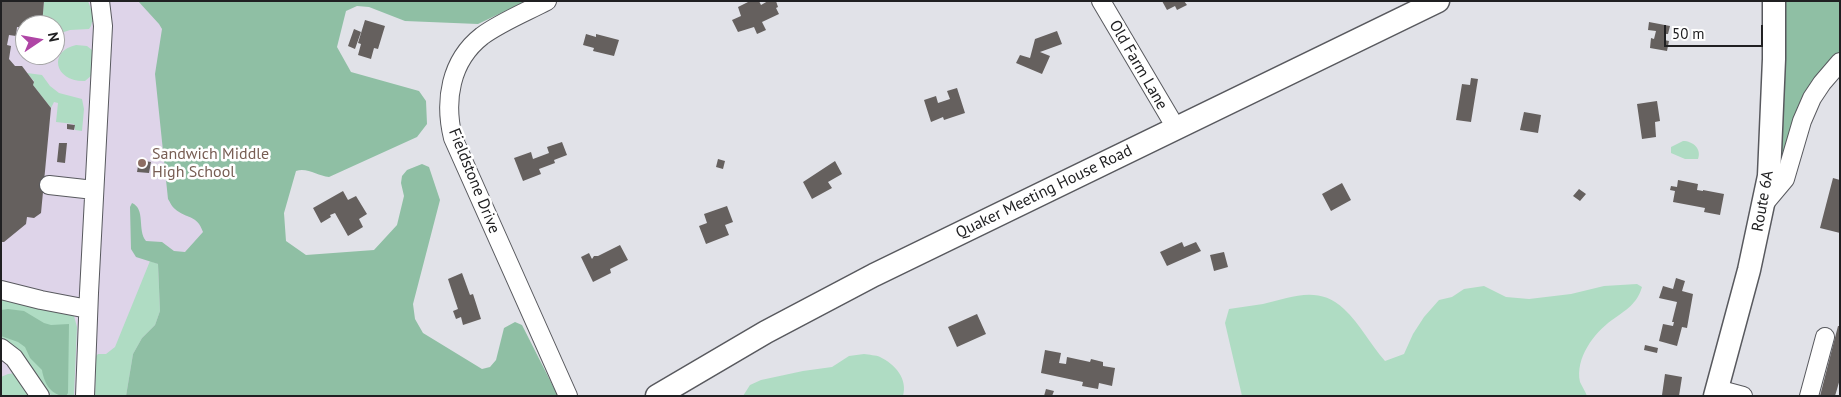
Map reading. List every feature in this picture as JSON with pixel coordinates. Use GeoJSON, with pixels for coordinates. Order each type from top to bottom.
{"type":"FeatureCollection","features":[{"type":"Feature","properties":{"kind":"main road","name":"Quaker Meeting House Road"},"geometry":{"type":"LineString","coordinates":[[657,396],[766,332],[866,279],[1438,1]]}},
{"type":"Feature","properties":{"kind":"main road","name":"Route 6A"},"geometry":{"type":"LineString","coordinates":[[1716,392],[1737,316],[1764,204],[1771,147],[1774,1]]}},
{"type":"Feature","properties":{"kind":"street"},"geometry":{"type":"LineString","coordinates":[[85,396],[103,26],[100,1]]}},
{"type":"Feature","properties":{"kind":"street","name":"Fieldstone Drive"},"geometry":{"type":"LineString","coordinates":[[547,1],[482,36],[467,50],[455,71],[450,90],[449,113],[453,138],[568,396]]}},
{"type":"Feature","properties":{"kind":"street","name":"Old Farm Lane"},"geometry":{"type":"LineString","coordinates":[[1100,1],[1176,128]]}},
{"type":"Feature","properties":{"kind":"street"},"geometry":{"type":"LineString","coordinates":[[1764,204],[1785,179],[1802,121],[1812,98],[1840,62]]}},
{"type":"Feature","properties":{"kind":"street"},"geometry":{"type":"LineString","coordinates":[[49,185],[94,190]]}},
{"type":"Feature","properties":{"kind":"street"},"geometry":{"type":"LineString","coordinates":[[1,290],[88,309]]}},
{"type":"Feature","properties":{"kind":"street"},"geometry":{"type":"LineString","coordinates":[[1809,396],[1825,337]]}},
{"type":"Feature","properties":{"kind":"street"},"geometry":{"type":"LineString","coordinates":[[1,348],[18,363],[40,396]]}},
{"type":"Feature","properties":{"kind":"street"},"geometry":{"type":"LineString","coordinates":[[1716,392],[1743,396]]}},
{"type":"Feature","properties":{"kind":"shaded area","name":"Sandwich Middle High School"},"geometry":{"type":"Polygon","coordinates":[[[1,1],[315,1],[262,270],[435,396],[1,396],[1,1]]]}},
{"type":"Feature","properties":{"kind":"green space"},"geometry":{"type":"Polygon","coordinates":[[[44,1],[88,1],[95,22],[92,22],[89,29],[65,32],[65,15],[43,15],[44,1]]]}},
{"type":"Feature","properties":{"kind":"green space"},"geometry":{"type":"Polygon","coordinates":[[[138,1],[523,1],[478,24],[405,21],[369,7],[357,6],[346,11],[337,47],[351,72],[419,91],[426,101],[427,124],[417,137],[329,177],[304,170],[296,171],[284,213],[286,241],[306,255],[374,250],[397,225],[404,196],[401,183],[402,176],[407,170],[422,164],[429,167],[440,200],[413,304],[415,319],[423,333],[482,369],[490,367],[496,360],[504,328],[515,322],[522,325],[558,396],[126,396],[133,354],[142,338],[155,325],[160,311],[158,264],[136,257],[131,249],[130,207],[132,203],[139,210],[143,236],[146,241],[162,242],[174,251],[185,252],[203,232],[198,222],[175,209],[168,199],[155,74],[162,29],[138,1]]]}},
{"type":"Feature","properties":{"kind":"green space"},"geometry":{"type":"Polygon","coordinates":[[[1782,1],[1840,1],[1840,57],[1783,169],[1778,162],[1782,1]]]}},
{"type":"Feature","properties":{"kind":"green space"},"geometry":{"type":"Polygon","coordinates":[[[76,45],[87,46],[92,50],[92,75],[85,81],[67,77],[61,72],[58,65],[65,65],[65,50],[76,45]]]}},
{"type":"Feature","properties":{"kind":"green space"},"geometry":{"type":"Polygon","coordinates":[[[27,73],[42,75],[50,86],[59,93],[82,99],[84,109],[82,131],[75,130],[74,124],[56,122],[58,103],[54,102],[51,108],[33,85],[34,81],[27,73]]]}},
{"type":"Feature","properties":{"kind":"green space"},"geometry":{"type":"Polygon","coordinates":[[[1683,141],[1690,142],[1696,146],[1699,152],[1698,159],[1685,159],[1671,153],[1671,147],[1683,141]]]}},
{"type":"Feature","properties":{"kind":"green space"},"geometry":{"type":"Polygon","coordinates":[[[150,261],[158,264],[160,311],[155,325],[142,338],[133,354],[126,396],[95,396],[96,356],[98,354],[106,354],[115,347],[150,261]]]}},
{"type":"Feature","properties":{"kind":"green space"},"geometry":{"type":"Polygon","coordinates":[[[1637,284],[1642,287],[1634,302],[1605,325],[1587,347],[1583,355],[1579,373],[1580,382],[1587,396],[1242,396],[1225,323],[1229,309],[1263,304],[1295,296],[1315,295],[1325,297],[1335,302],[1350,315],[1385,361],[1404,354],[1413,334],[1424,317],[1439,300],[1452,297],[1464,289],[1484,286],[1506,297],[1529,299],[1571,294],[1604,286],[1637,284]]]}},
{"type":"Feature","properties":{"kind":"green space"},"geometry":{"type":"Polygon","coordinates":[[[1,295],[68,311],[74,316],[77,327],[74,396],[52,396],[20,351],[1,338],[1,295]]]}},
{"type":"Feature","properties":{"kind":"green space"},"geometry":{"type":"Polygon","coordinates":[[[1,310],[24,311],[51,325],[69,324],[68,393],[66,396],[56,394],[49,388],[44,380],[42,370],[30,358],[25,347],[18,342],[1,336],[1,310]]]}},
{"type":"Feature","properties":{"kind":"green space"},"geometry":{"type":"Polygon","coordinates":[[[864,354],[880,357],[895,368],[904,384],[903,396],[743,396],[750,385],[761,380],[832,367],[849,356],[864,354]]]}},
{"type":"Feature","properties":{"kind":"green space"},"geometry":{"type":"Polygon","coordinates":[[[15,373],[31,396],[1,396],[1,377],[15,373]]]}},
{"type":"Feature","properties":{"kind":"building"},"geometry":{"type":"Polygon","coordinates":[[[1,1],[44,1],[43,15],[15,15],[15,36],[9,35],[7,45],[11,46],[9,59],[15,66],[22,66],[34,82],[33,85],[51,108],[41,213],[34,218],[27,217],[26,224],[4,242],[1,242],[1,1]]]}},
{"type":"Feature","properties":{"kind":"building"},"geometry":{"type":"Polygon","coordinates":[[[750,1],[759,1],[761,5],[768,1],[776,1],[778,7],[776,8],[779,14],[762,22],[766,30],[757,34],[754,27],[738,32],[732,20],[741,16],[738,7],[750,1]]]}},
{"type":"Feature","properties":{"kind":"building"},"geometry":{"type":"Polygon","coordinates":[[[1162,1],[1184,1],[1187,5],[1177,10],[1175,6],[1167,10],[1162,1]]]}},
{"type":"Feature","properties":{"kind":"building"},"geometry":{"type":"Polygon","coordinates":[[[365,20],[385,26],[378,49],[374,48],[371,59],[358,55],[361,44],[358,43],[365,20]]]}},
{"type":"Feature","properties":{"kind":"building"},"geometry":{"type":"Polygon","coordinates":[[[1649,22],[1670,26],[1664,40],[1669,41],[1667,51],[1650,48],[1651,38],[1654,39],[1656,31],[1648,30],[1649,22]]]}},
{"type":"Feature","properties":{"kind":"building"},"geometry":{"type":"Polygon","coordinates":[[[354,29],[361,32],[355,49],[348,46],[354,29]]]}},
{"type":"Feature","properties":{"kind":"building"},"geometry":{"type":"Polygon","coordinates":[[[1057,31],[1062,44],[1040,52],[1050,56],[1042,74],[1016,63],[1020,55],[1030,58],[1035,39],[1057,31]]]}},
{"type":"Feature","properties":{"kind":"building"},"geometry":{"type":"Polygon","coordinates":[[[586,34],[596,37],[596,34],[619,40],[614,56],[593,51],[594,48],[583,45],[586,34]]]}},
{"type":"Feature","properties":{"kind":"building"},"geometry":{"type":"Polygon","coordinates":[[[1471,78],[1478,79],[1471,122],[1456,120],[1462,84],[1470,85],[1471,78]]]}},
{"type":"Feature","properties":{"kind":"building"},"geometry":{"type":"Polygon","coordinates":[[[957,88],[965,113],[944,120],[943,117],[931,122],[924,100],[936,96],[938,103],[950,99],[947,91],[957,88]]]}},
{"type":"Feature","properties":{"kind":"building"},"geometry":{"type":"Polygon","coordinates":[[[1657,101],[1660,121],[1655,122],[1656,137],[1642,139],[1637,104],[1657,101]]]}},
{"type":"Feature","properties":{"kind":"building"},"geometry":{"type":"Polygon","coordinates":[[[1524,112],[1541,115],[1538,133],[1520,130],[1524,112]]]}},
{"type":"Feature","properties":{"kind":"building"},"geometry":{"type":"Polygon","coordinates":[[[67,124],[75,125],[74,130],[67,129],[67,124]]]}},
{"type":"Feature","properties":{"kind":"building"},"geometry":{"type":"Polygon","coordinates":[[[562,142],[567,155],[554,160],[555,163],[539,169],[541,174],[523,181],[514,158],[531,152],[533,159],[549,153],[547,147],[562,142]]]}},
{"type":"Feature","properties":{"kind":"building"},"geometry":{"type":"Polygon","coordinates":[[[59,143],[67,143],[65,163],[57,162],[59,143]]]}},
{"type":"Feature","properties":{"kind":"building"},"geometry":{"type":"Polygon","coordinates":[[[718,159],[725,161],[723,169],[716,167],[718,159]]]}},
{"type":"Feature","properties":{"kind":"building"},"geometry":{"type":"Polygon","coordinates":[[[139,160],[151,162],[149,173],[137,172],[139,160]]]}},
{"type":"Feature","properties":{"kind":"building"},"geometry":{"type":"Polygon","coordinates":[[[835,161],[842,174],[828,182],[832,188],[812,199],[803,182],[835,161]]]}},
{"type":"Feature","properties":{"kind":"building"},"geometry":{"type":"Polygon","coordinates":[[[1833,178],[1840,180],[1840,233],[1820,228],[1833,178]]]}},
{"type":"Feature","properties":{"kind":"building"},"geometry":{"type":"Polygon","coordinates":[[[1678,180],[1698,184],[1697,190],[1724,194],[1720,215],[1704,212],[1705,208],[1673,202],[1675,191],[1670,190],[1671,186],[1677,187],[1678,180]]]}},
{"type":"Feature","properties":{"kind":"building"},"geometry":{"type":"Polygon","coordinates":[[[1342,183],[1351,200],[1331,211],[1322,194],[1342,183]]]}},
{"type":"Feature","properties":{"kind":"building"},"geometry":{"type":"Polygon","coordinates":[[[1579,189],[1586,194],[1580,201],[1573,196],[1579,189]]]}},
{"type":"Feature","properties":{"kind":"building"},"geometry":{"type":"Polygon","coordinates":[[[343,191],[348,200],[356,196],[367,214],[359,219],[363,227],[348,236],[335,213],[321,223],[313,208],[343,191]]]}},
{"type":"Feature","properties":{"kind":"building"},"geometry":{"type":"Polygon","coordinates":[[[727,206],[733,222],[725,225],[729,235],[706,244],[699,226],[707,223],[704,214],[727,206]]]}},
{"type":"Feature","properties":{"kind":"building"},"geometry":{"type":"Polygon","coordinates":[[[1182,242],[1184,247],[1196,242],[1201,251],[1167,266],[1160,252],[1182,242]]]}},
{"type":"Feature","properties":{"kind":"building"},"geometry":{"type":"Polygon","coordinates":[[[620,245],[628,260],[610,269],[611,273],[593,282],[581,257],[589,253],[592,259],[594,256],[598,256],[620,245]]]}},
{"type":"Feature","properties":{"kind":"building"},"geometry":{"type":"Polygon","coordinates":[[[1224,252],[1228,267],[1214,271],[1210,255],[1224,252]]]}},
{"type":"Feature","properties":{"kind":"building"},"geometry":{"type":"Polygon","coordinates":[[[462,273],[470,295],[473,294],[481,319],[463,325],[461,317],[456,319],[453,311],[458,309],[448,279],[462,273]]]}},
{"type":"Feature","properties":{"kind":"building"},"geometry":{"type":"Polygon","coordinates":[[[1676,278],[1685,281],[1682,291],[1693,294],[1687,328],[1682,327],[1677,346],[1659,341],[1663,324],[1673,326],[1674,322],[1672,322],[1677,302],[1659,298],[1663,286],[1673,289],[1676,278]]]}},
{"type":"Feature","properties":{"kind":"building"},"geometry":{"type":"Polygon","coordinates":[[[977,314],[986,334],[957,347],[948,327],[977,314]]]}},
{"type":"Feature","properties":{"kind":"building"},"geometry":{"type":"Polygon","coordinates":[[[1838,326],[1840,326],[1840,379],[1835,396],[1820,396],[1838,326]]]}},
{"type":"Feature","properties":{"kind":"building"},"geometry":{"type":"Polygon","coordinates":[[[1645,345],[1658,348],[1657,353],[1644,350],[1645,345]]]}},
{"type":"Feature","properties":{"kind":"building"},"geometry":{"type":"Polygon","coordinates":[[[1045,350],[1061,353],[1059,363],[1066,364],[1067,357],[1090,362],[1091,359],[1103,362],[1103,366],[1115,368],[1112,386],[1099,383],[1098,389],[1082,386],[1083,382],[1041,373],[1045,350]]]}},
{"type":"Feature","properties":{"kind":"building"},"geometry":{"type":"Polygon","coordinates":[[[1665,374],[1682,377],[1679,396],[1662,395],[1665,374]]]}},
{"type":"Feature","properties":{"kind":"building"},"geometry":{"type":"Polygon","coordinates":[[[1046,389],[1054,391],[1052,396],[1044,396],[1046,389]]]}},
{"type":"Feature","properties":{"kind":"place","name":"Sandwich Middle High School"},"geometry":{"type":"Point","coordinates":[142,163]}}]}
